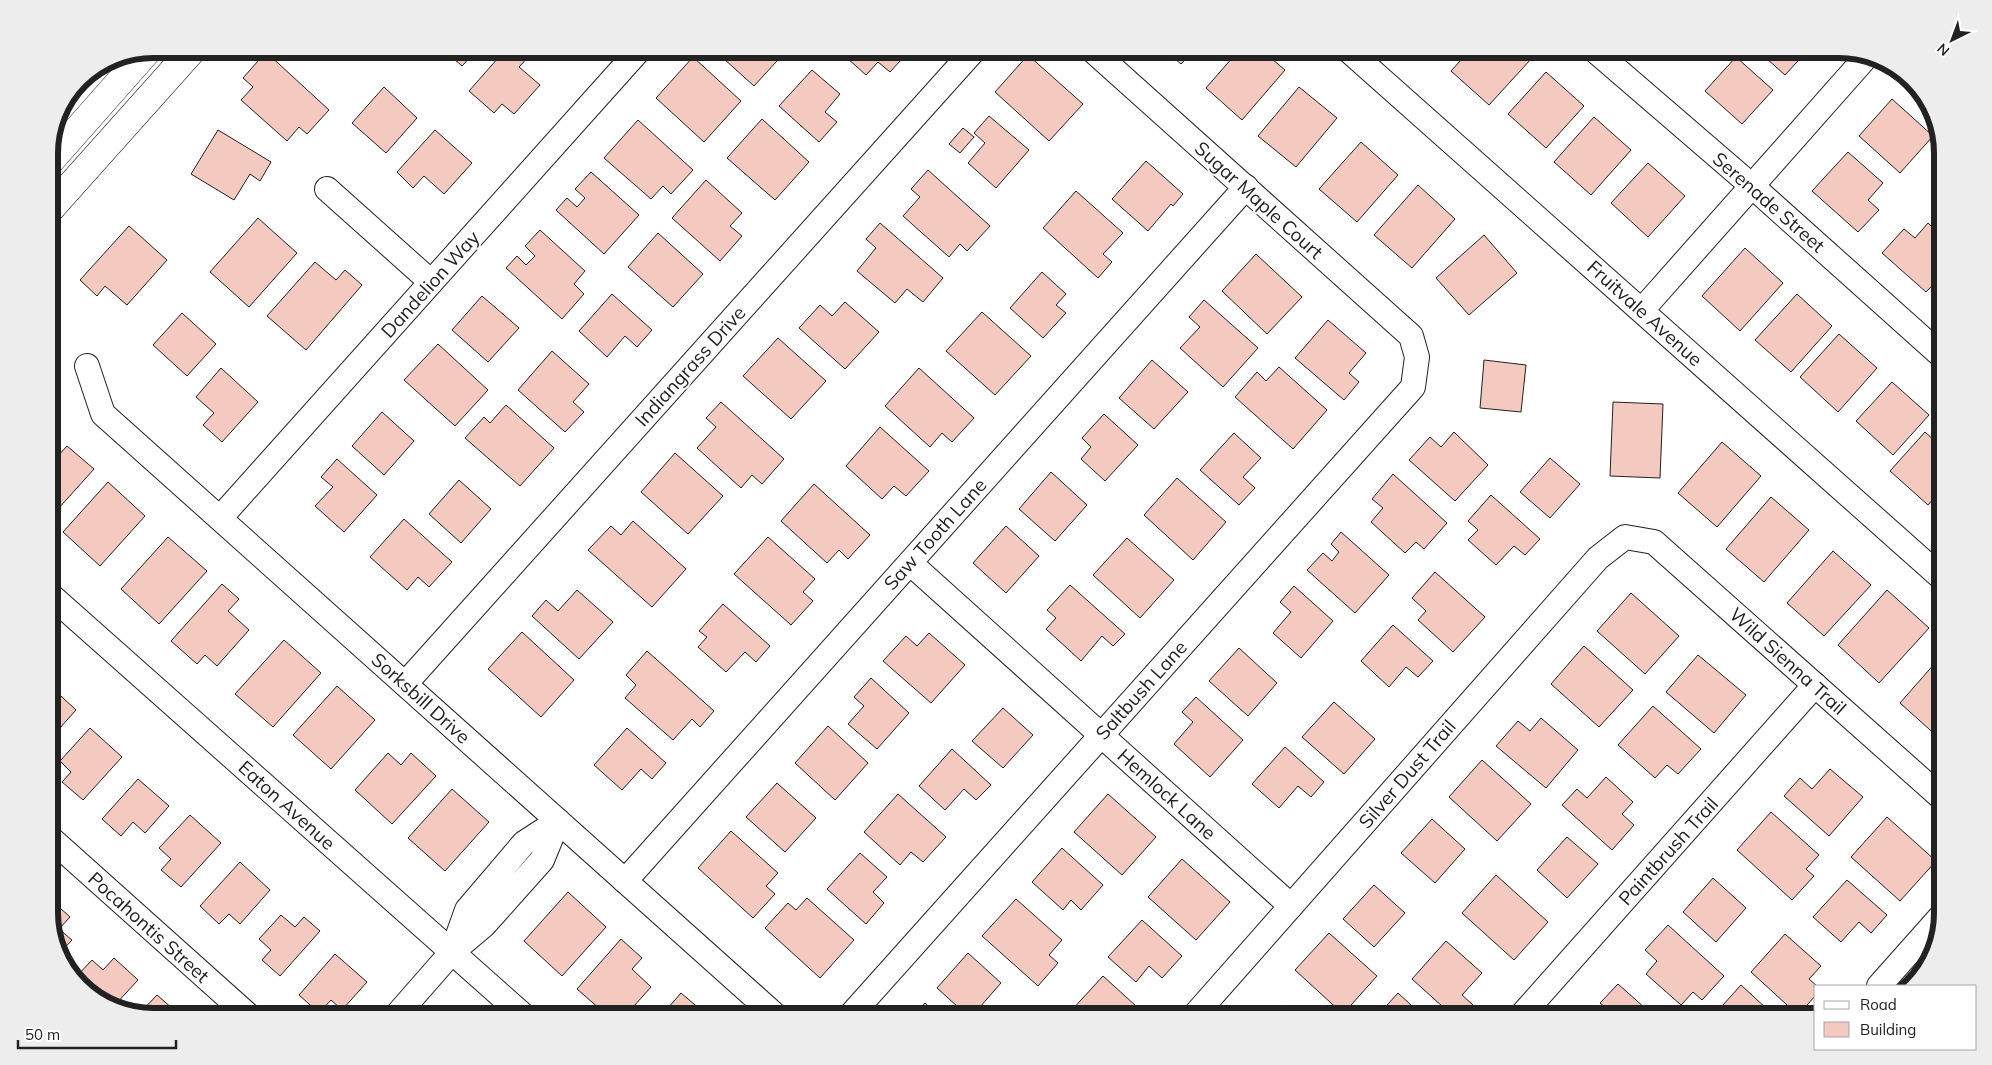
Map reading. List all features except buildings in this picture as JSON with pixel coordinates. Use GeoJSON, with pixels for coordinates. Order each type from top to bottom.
{"type":"FeatureCollection","features":[{"type":"Feature","properties":{"kind":"highway"},"geometry":{"type":"LineString","coordinates":[[58,152],[141,58]]}},
{"type":"Feature","properties":{"kind":"highway"},"geometry":{"type":"LineString","coordinates":[[58,200],[185,58]]}},
{"type":"Feature","properties":{"kind":"street","name":"Dandelion Way"},"geometry":{"type":"LineString","coordinates":[[220,518],[431,282],[623,58]]}},
{"type":"Feature","properties":{"kind":"street","name":"Indiangrass Drive"},"geometry":{"type":"LineString","coordinates":[[405,684],[968,58]]}},
{"type":"Feature","properties":{"kind":"street","name":"Sugar Maple Court"},"geometry":{"type":"LineString","coordinates":[[1101,58],[1411,336],[1416,357]]}},
{"type":"Feature","properties":{"kind":"street","name":"Fruitvale Avenue"},"geometry":{"type":"LineString","coordinates":[[1357,58],[1934,570]]}},
{"type":"Feature","properties":{"kind":"street","name":"Serenade Street"},"geometry":{"type":"LineString","coordinates":[[1603,58],[1934,346]]}},
{"type":"Feature","properties":{"kind":"street"},"geometry":{"type":"LineString","coordinates":[[1642,310],[1863,61]]}},
{"type":"Feature","properties":{"kind":"street","name":"Saw Tooth Lane"},"geometry":{"type":"LineString","coordinates":[[625,881],[1246,187]]}},
{"type":"Feature","properties":{"kind":"street"},"geometry":{"type":"LineString","coordinates":[[327,189],[431,282]]}},
{"type":"Feature","properties":{"kind":"street","name":"Saltbush Lane"},"geometry":{"type":"LineString","coordinates":[[857,1008],[1413,387],[1416,357]]}},
{"type":"Feature","properties":{"kind":"street","name":"Sorksbill Drive"},"geometry":{"type":"LineString","coordinates":[[87,366],[103,414],[767,1008]]}},
{"type":"Feature","properties":{"kind":"street","name":"Wild Sienna Trail"},"geometry":{"type":"LineString","coordinates":[[1625,537],[1654,542],[1934,792]]}},
{"type":"Feature","properties":{"kind":"street","name":"Silver Dust Trail"},"geometry":{"type":"LineString","coordinates":[[1201,1008],[1598,558],[1625,537]]}},
{"type":"Feature","properties":{"kind":"street","name":"Hemlock Lane"},"geometry":{"type":"LineString","coordinates":[[910,562],[1291,906]]}},
{"type":"Feature","properties":{"kind":"street","name":"Eaton Avenue"},"geometry":{"type":"LineString","coordinates":[[58,602],[515,1008]]}},
{"type":"Feature","properties":{"kind":"street","name":"Paintbrush Trail"},"geometry":{"type":"LineString","coordinates":[[1529,1008],[1815,685]]}},
{"type":"Feature","properties":{"kind":"street"},"geometry":{"type":"LineString","coordinates":[[403,1008],[452,952],[484,924],[542,860],[558,821]]}},
{"type":"Feature","properties":{"kind":"street","name":"Pocahontis Street"},"geometry":{"type":"LineString","coordinates":[[58,845],[240,1008]]}},
{"type":"Feature","properties":{"kind":"street"},"geometry":{"type":"LineString","coordinates":[[1880,985],[1934,924]]}}]}
